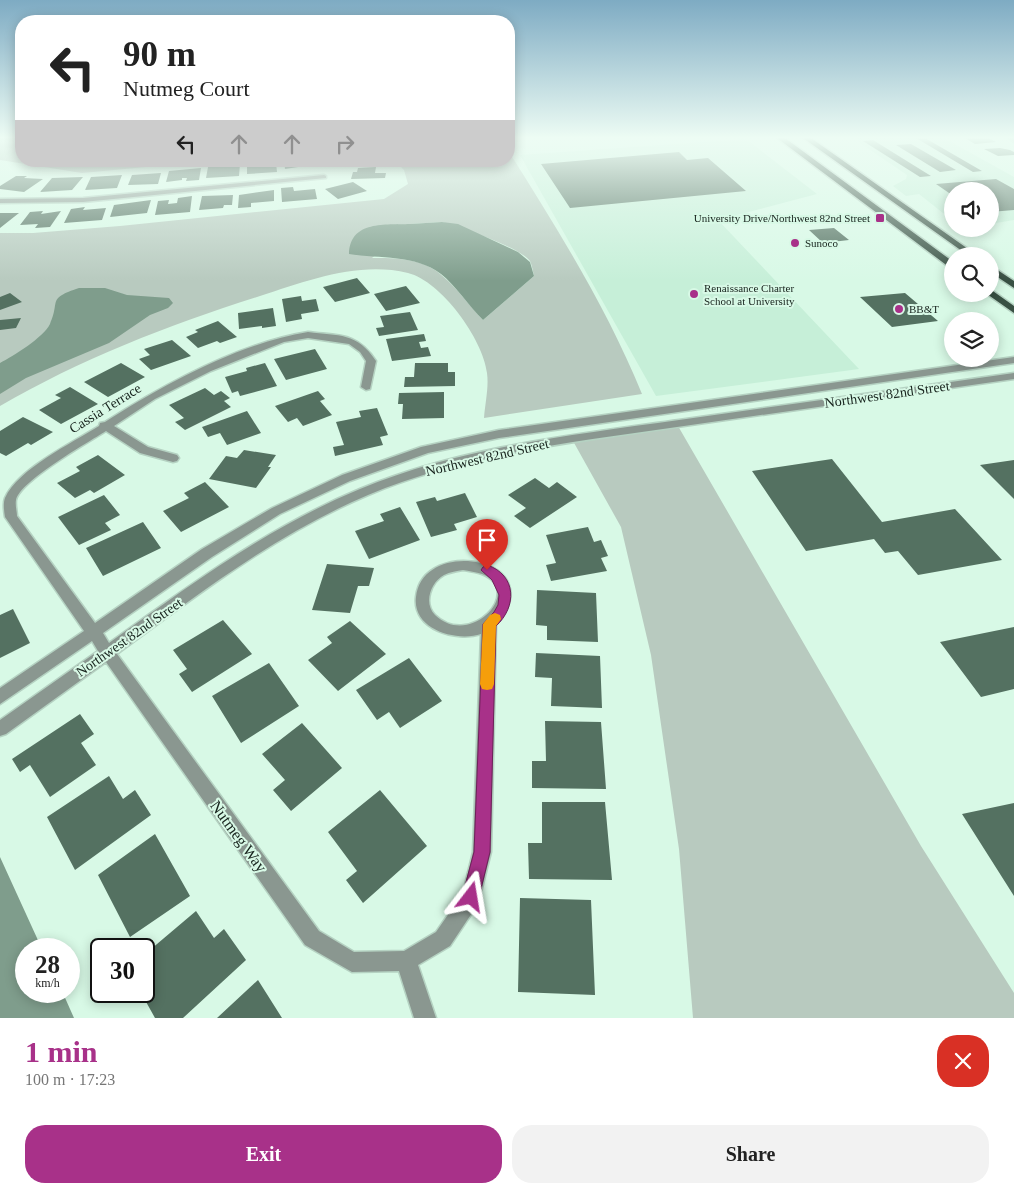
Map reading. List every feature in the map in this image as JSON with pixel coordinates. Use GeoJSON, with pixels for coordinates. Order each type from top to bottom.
{"type":"FeatureCollection","features":[{"type":"Feature","properties":{"kind":"main road"},"geometry":{"type":"LineString","coordinates":[[844,186],[944,259]]}},
{"type":"Feature","properties":{"kind":"main road"},"geometry":{"type":"LineString","coordinates":[[855,186],[882,192]]}},
{"type":"Feature","properties":{"kind":"main road"},"geometry":{"type":"LineString","coordinates":[[873,186],[961,247]]}},
{"type":"Feature","properties":{"kind":"main road"},"geometry":{"type":"LineString","coordinates":[[856,195],[881,201],[928,224]]}},
{"type":"Feature","properties":{"kind":"main road"},"geometry":{"type":"LineString","coordinates":[[999,274],[1014,285]]}},
{"type":"Feature","properties":{"kind":"main road"},"geometry":{"type":"LineString","coordinates":[[999,299],[1014,310]]}},
{"type":"Feature","properties":{"kind":"street"},"geometry":{"type":"LineString","coordinates":[[0,201],[83,200],[229,186]]}},
{"type":"Feature","properties":{"kind":"street","name":"Cassia Terrace"},"geometry":{"type":"LineString","coordinates":[[107,653],[11,517],[10,500],[20,484],[104,425],[150,398],[207,369],[282,339],[308,335],[352,341],[364,350],[371,361],[366,388]]}},
{"type":"Feature","properties":{"kind":"street","name":"Northwest 82nd Street"},"geometry":{"type":"LineString","coordinates":[[0,697],[207,552],[276,511],[346,478],[425,450],[499,434],[1014,360]]}},
{"type":"Feature","properties":{"kind":"street","name":"Northwest 82nd Street"},"geometry":{"type":"LineString","coordinates":[[0,729],[236,561],[298,524],[364,492],[436,467],[546,442],[1014,376]]}},
{"type":"Feature","properties":{"kind":"street"},"geometry":{"type":"LineString","coordinates":[[104,425],[144,450],[173,458]]}},
{"type":"Feature","properties":{"kind":"street"},"geometry":{"type":"LineString","coordinates":[[425,1018],[406,961],[443,939],[471,897],[482,852],[489,624],[498,616],[504,606],[506,595],[503,585],[497,576],[475,566],[450,567],[428,581],[423,592],[422,603],[426,614],[434,623],[446,629],[461,631],[476,630],[489,624]]}},
{"type":"Feature","properties":{"kind":"street","name":"Nutmeg Way"},"geometry":{"type":"LineString","coordinates":[[107,653],[312,938],[352,962],[406,961]]}},
{"type":"Feature","properties":{"kind":"shaded area"},"geometry":{"type":"Polygon","coordinates":[[[406,186],[530,186],[581,270],[613,331],[642,394],[484,418],[488,384],[484,359],[478,344],[458,313],[434,287],[421,278],[408,273],[370,269],[333,274],[314,279],[193,318],[94,358],[0,406],[0,233],[33,233],[120,226],[384,199],[406,186]],[[442,222],[410,224],[372,258],[404,259],[431,268],[448,280],[483,320],[534,276],[531,263],[524,255],[475,233],[442,222]]]}},
{"type":"Feature","properties":{"kind":"shaded area","name":"Renaissance Charter School at University"},"geometry":{"type":"Polygon","coordinates":[[[537,186],[806,186],[817,194],[718,220],[859,369],[656,396],[537,186]]]}},
{"type":"Feature","properties":{"kind":"shaded area"},"geometry":{"type":"Polygon","coordinates":[[[893,186],[944,186],[944,213],[919,194],[906,196],[893,186]]]}},
{"type":"Feature","properties":{"kind":"shaded area"},"geometry":{"type":"Polygon","coordinates":[[[999,186],[1014,186],[1014,220],[999,222],[999,186]]]}},
{"type":"Feature","properties":{"kind":"shaded area"},"geometry":{"type":"Polygon","coordinates":[[[442,222],[458,224],[518,252],[530,262],[534,276],[483,320],[441,274],[431,268],[409,260],[349,254],[351,243],[362,230],[380,225],[442,222]]]}},
{"type":"Feature","properties":{"kind":"shaded area"},"geometry":{"type":"Polygon","coordinates":[[[79,288],[105,288],[127,295],[169,298],[173,303],[168,308],[150,315],[109,343],[26,378],[0,394],[0,363],[41,335],[50,324],[58,298],[79,288]]]}},
{"type":"Feature","properties":{"kind":"shaded area"},"geometry":{"type":"Polygon","coordinates":[[[678,426],[921,846],[1014,993],[1014,1018],[693,1018],[679,849],[651,655],[621,527],[573,441],[678,426]]]}},
{"type":"Feature","properties":{"kind":"shaded area"},"geometry":{"type":"Polygon","coordinates":[[[0,857],[37,938],[15,938],[15,1003],[67,1003],[74,1018],[0,1018],[0,857]]]}},
{"type":"Feature","properties":{"kind":"building"},"geometry":{"type":"Polygon","coordinates":[[[0,186],[33,186],[24,192],[0,189],[0,186]]]}},
{"type":"Feature","properties":{"kind":"building"},"geometry":{"type":"Polygon","coordinates":[[[46,186],[76,186],[72,190],[40,192],[46,186]]]}},
{"type":"Feature","properties":{"kind":"building"},"geometry":{"type":"Polygon","coordinates":[[[87,186],[118,186],[117,188],[85,190],[87,186]]]}},
{"type":"Feature","properties":{"kind":"building"},"geometry":{"type":"Polygon","coordinates":[[[339,186],[358,186],[367,191],[338,199],[325,189],[339,186]]]}},
{"type":"Feature","properties":{"kind":"building"},"geometry":{"type":"Polygon","coordinates":[[[555,186],[740,186],[746,191],[570,208],[555,186]]]}},
{"type":"Feature","properties":{"kind":"building"},"geometry":{"type":"Polygon","coordinates":[[[999,186],[1008,186],[1014,189],[1014,210],[999,211],[999,186]]]}},
{"type":"Feature","properties":{"kind":"building"},"geometry":{"type":"Polygon","coordinates":[[[293,187],[294,191],[315,189],[317,199],[282,202],[281,188],[293,187]]]}},
{"type":"Feature","properties":{"kind":"building"},"geometry":{"type":"Polygon","coordinates":[[[274,190],[274,201],[251,203],[251,207],[238,208],[239,195],[274,190]]]}},
{"type":"Feature","properties":{"kind":"building"},"geometry":{"type":"Polygon","coordinates":[[[233,195],[232,205],[224,205],[223,208],[199,210],[202,196],[233,195]]]}},
{"type":"Feature","properties":{"kind":"building"},"geometry":{"type":"Polygon","coordinates":[[[192,196],[190,212],[155,215],[158,201],[169,200],[168,204],[177,203],[178,198],[192,196]]]}},
{"type":"Feature","properties":{"kind":"building"},"geometry":{"type":"Polygon","coordinates":[[[151,200],[147,213],[110,217],[114,205],[151,200]]]}},
{"type":"Feature","properties":{"kind":"building"},"geometry":{"type":"Polygon","coordinates":[[[85,207],[83,210],[106,208],[102,220],[64,223],[71,209],[85,207]]]}},
{"type":"Feature","properties":{"kind":"building"},"geometry":{"type":"Polygon","coordinates":[[[43,211],[41,214],[61,211],[50,227],[35,228],[38,224],[20,225],[30,212],[43,211]]]}},
{"type":"Feature","properties":{"kind":"building"},"geometry":{"type":"Polygon","coordinates":[[[0,213],[19,213],[0,228],[0,213]]]}},
{"type":"Feature","properties":{"kind":"building"},"geometry":{"type":"Polygon","coordinates":[[[834,228],[849,240],[823,243],[809,230],[834,228]]]}},
{"type":"Feature","properties":{"kind":"building"},"geometry":{"type":"Polygon","coordinates":[[[357,278],[370,293],[335,302],[323,287],[357,278]]]}},
{"type":"Feature","properties":{"kind":"building"},"geometry":{"type":"Polygon","coordinates":[[[406,286],[420,303],[386,311],[374,294],[406,286]]]}},
{"type":"Feature","properties":{"kind":"building"},"geometry":{"type":"Polygon","coordinates":[[[10,293],[22,302],[0,310],[0,297],[10,293]]]}},
{"type":"Feature","properties":{"kind":"building","name":"BB&T"},"geometry":{"type":"Polygon","coordinates":[[[905,293],[938,321],[892,327],[860,297],[905,293]]]}},
{"type":"Feature","properties":{"kind":"building"},"geometry":{"type":"Polygon","coordinates":[[[301,296],[302,301],[316,299],[319,311],[301,314],[302,319],[286,322],[282,299],[301,296]]]}},
{"type":"Feature","properties":{"kind":"building"},"geometry":{"type":"Polygon","coordinates":[[[273,308],[276,326],[239,329],[238,313],[273,308]]]}},
{"type":"Feature","properties":{"kind":"building"},"geometry":{"type":"Polygon","coordinates":[[[410,312],[418,330],[379,336],[376,328],[384,327],[380,316],[410,312]]]}},
{"type":"Feature","properties":{"kind":"building"},"geometry":{"type":"Polygon","coordinates":[[[21,318],[16,328],[0,330],[0,320],[21,318]]]}},
{"type":"Feature","properties":{"kind":"building"},"geometry":{"type":"Polygon","coordinates":[[[218,321],[237,337],[220,343],[217,341],[198,348],[186,337],[198,332],[195,330],[218,321]]]}},
{"type":"Feature","properties":{"kind":"building"},"geometry":{"type":"Polygon","coordinates":[[[424,334],[426,341],[419,342],[421,348],[428,347],[431,356],[392,361],[386,339],[424,334]]]}},
{"type":"Feature","properties":{"kind":"building"},"geometry":{"type":"Polygon","coordinates":[[[172,340],[191,356],[151,370],[139,359],[150,355],[144,349],[172,340]]]}},
{"type":"Feature","properties":{"kind":"building"},"geometry":{"type":"Polygon","coordinates":[[[315,349],[327,369],[286,380],[274,359],[315,349]]]}},
{"type":"Feature","properties":{"kind":"building"},"geometry":{"type":"Polygon","coordinates":[[[121,363],[145,377],[108,397],[84,382],[121,363]]]}},
{"type":"Feature","properties":{"kind":"building"},"geometry":{"type":"Polygon","coordinates":[[[265,363],[277,386],[240,396],[238,391],[232,393],[225,377],[247,371],[246,368],[265,363]]]}},
{"type":"Feature","properties":{"kind":"building"},"geometry":{"type":"Polygon","coordinates":[[[415,363],[448,363],[448,372],[455,372],[455,386],[404,387],[405,377],[414,377],[415,363]]]}},
{"type":"Feature","properties":{"kind":"building"},"geometry":{"type":"Polygon","coordinates":[[[70,387],[98,404],[61,424],[39,410],[61,398],[55,395],[70,387]]]}},
{"type":"Feature","properties":{"kind":"building"},"geometry":{"type":"Polygon","coordinates":[[[205,388],[214,395],[221,391],[230,398],[224,401],[231,407],[185,430],[175,422],[184,418],[169,405],[205,388]]]}},
{"type":"Feature","properties":{"kind":"building"},"geometry":{"type":"Polygon","coordinates":[[[318,391],[325,399],[320,401],[332,415],[303,426],[297,418],[288,422],[275,406],[318,391]]]}},
{"type":"Feature","properties":{"kind":"building"},"geometry":{"type":"Polygon","coordinates":[[[444,392],[444,418],[402,419],[403,404],[398,404],[399,393],[444,392]]]}},
{"type":"Feature","properties":{"kind":"building"},"geometry":{"type":"Polygon","coordinates":[[[377,408],[388,435],[380,437],[383,445],[335,456],[333,447],[344,445],[336,422],[361,417],[359,411],[377,408]]]}},
{"type":"Feature","properties":{"kind":"building"},"geometry":{"type":"Polygon","coordinates":[[[247,411],[261,433],[227,445],[220,433],[208,437],[202,427],[247,411]]]}},
{"type":"Feature","properties":{"kind":"building"},"geometry":{"type":"Polygon","coordinates":[[[23,417],[53,432],[31,445],[28,443],[6,456],[0,453],[0,431],[23,417]]]}},
{"type":"Feature","properties":{"kind":"building"},"geometry":{"type":"Polygon","coordinates":[[[244,450],[276,455],[268,467],[271,467],[256,488],[209,479],[226,456],[237,458],[244,450]]]}},
{"type":"Feature","properties":{"kind":"building"},"geometry":{"type":"Polygon","coordinates":[[[98,455],[125,475],[94,493],[90,490],[75,498],[57,483],[80,471],[76,467],[98,455]]]}},
{"type":"Feature","properties":{"kind":"building"},"geometry":{"type":"Polygon","coordinates":[[[832,459],[882,522],[955,509],[1002,560],[918,575],[898,551],[885,553],[874,539],[806,551],[752,471],[832,459]]]}},
{"type":"Feature","properties":{"kind":"building"},"geometry":{"type":"Polygon","coordinates":[[[1014,460],[1014,499],[980,465],[1014,460]]]}},
{"type":"Feature","properties":{"kind":"building"},"geometry":{"type":"Polygon","coordinates":[[[535,478],[549,488],[557,482],[577,497],[530,528],[514,516],[526,508],[508,495],[535,478]]]}},
{"type":"Feature","properties":{"kind":"building"},"geometry":{"type":"Polygon","coordinates":[[[205,482],[229,507],[181,532],[163,511],[189,498],[184,493],[205,482]]]}},
{"type":"Feature","properties":{"kind":"building"},"geometry":{"type":"Polygon","coordinates":[[[465,493],[477,517],[454,524],[457,530],[431,537],[416,502],[435,497],[437,501],[465,493]]]}},
{"type":"Feature","properties":{"kind":"building"},"geometry":{"type":"Polygon","coordinates":[[[104,495],[120,515],[105,523],[111,530],[79,545],[58,517],[104,495]]]}},
{"type":"Feature","properties":{"kind":"building"},"geometry":{"type":"Polygon","coordinates":[[[400,507],[420,540],[369,559],[355,531],[384,521],[380,514],[400,507]]]}},
{"type":"Feature","properties":{"kind":"building"},"geometry":{"type":"Polygon","coordinates":[[[143,522],[161,548],[103,576],[86,548],[143,522]]]}},
{"type":"Feature","properties":{"kind":"building"},"geometry":{"type":"Polygon","coordinates":[[[588,527],[594,542],[601,540],[608,556],[601,558],[607,571],[551,581],[546,565],[556,563],[546,535],[588,527]]]}},
{"type":"Feature","properties":{"kind":"building"},"geometry":{"type":"Polygon","coordinates":[[[327,564],[374,568],[369,586],[358,586],[350,613],[312,610],[327,564]]]}},
{"type":"Feature","properties":{"kind":"building"},"geometry":{"type":"Polygon","coordinates":[[[537,590],[596,593],[598,642],[547,640],[547,626],[536,625],[537,590]]]}},
{"type":"Feature","properties":{"kind":"building"},"geometry":{"type":"Polygon","coordinates":[[[13,609],[30,643],[0,658],[0,615],[13,609]]]}},
{"type":"Feature","properties":{"kind":"building"},"geometry":{"type":"Polygon","coordinates":[[[223,620],[252,654],[192,692],[179,674],[187,669],[173,650],[223,620]]]}},
{"type":"Feature","properties":{"kind":"building"},"geometry":{"type":"Polygon","coordinates":[[[350,621],[386,654],[338,691],[308,660],[332,643],[327,637],[350,621]]]}},
{"type":"Feature","properties":{"kind":"building"},"geometry":{"type":"Polygon","coordinates":[[[1014,627],[1014,689],[981,697],[940,642],[1014,627]]]}},
{"type":"Feature","properties":{"kind":"building"},"geometry":{"type":"Polygon","coordinates":[[[536,653],[600,656],[602,708],[551,706],[552,678],[535,677],[536,653]]]}},
{"type":"Feature","properties":{"kind":"building"},"geometry":{"type":"Polygon","coordinates":[[[409,658],[442,701],[400,728],[389,712],[377,720],[356,690],[409,658]]]}},
{"type":"Feature","properties":{"kind":"building"},"geometry":{"type":"Polygon","coordinates":[[[269,663],[299,706],[241,743],[212,696],[269,663]]]}},
{"type":"Feature","properties":{"kind":"building"},"geometry":{"type":"Polygon","coordinates":[[[80,714],[94,734],[81,743],[96,765],[50,797],[30,765],[20,772],[12,759],[80,714]]]}},
{"type":"Feature","properties":{"kind":"building"},"geometry":{"type":"Polygon","coordinates":[[[545,721],[601,722],[606,789],[532,788],[532,761],[546,761],[545,721]]]}},
{"type":"Feature","properties":{"kind":"building"},"geometry":{"type":"Polygon","coordinates":[[[302,723],[342,768],[291,811],[273,790],[285,780],[262,754],[302,723]]]}},
{"type":"Feature","properties":{"kind":"building"},"geometry":{"type":"Polygon","coordinates":[[[109,776],[123,799],[135,790],[151,815],[75,870],[47,817],[109,776]]]}},
{"type":"Feature","properties":{"kind":"building"},"geometry":{"type":"Polygon","coordinates":[[[380,790],[427,846],[363,903],[346,880],[357,871],[328,832],[380,790]]]}},
{"type":"Feature","properties":{"kind":"building"},"geometry":{"type":"Polygon","coordinates":[[[542,802],[605,802],[612,880],[529,879],[528,843],[542,843],[542,802]]]}},
{"type":"Feature","properties":{"kind":"building"},"geometry":{"type":"Polygon","coordinates":[[[1014,803],[1014,896],[962,814],[1014,803]]]}},
{"type":"Feature","properties":{"kind":"building"},"geometry":{"type":"Polygon","coordinates":[[[155,834],[190,896],[130,937],[98,875],[155,834]]]}},
{"type":"Feature","properties":{"kind":"building"},"geometry":{"type":"Polygon","coordinates":[[[520,898],[591,900],[595,995],[518,992],[520,898]]]}},
{"type":"Feature","properties":{"kind":"building"},"geometry":{"type":"Polygon","coordinates":[[[196,911],[214,938],[224,929],[246,960],[183,1018],[155,1018],[147,1003],[155,1003],[155,946],[196,911]]]}},
{"type":"Feature","properties":{"kind":"building"},"geometry":{"type":"Polygon","coordinates":[[[258,980],[282,1018],[217,1018],[258,980]]]}},
{"type":"Feature","properties":{"kind":"slow traffic"},"geometry":{"type":"LineString","coordinates":[[487,684],[489,624],[495,619]]}},
{"type":"Feature","properties":{"kind":"place","name":"University Drive/Northwest 82nd Street"},"geometry":{"type":"Point","coordinates":[880,218]}},
{"type":"Feature","properties":{"kind":"place","name":"Sunoco"},"geometry":{"type":"Point","coordinates":[795,243]}},
{"type":"Feature","properties":{"kind":"place","name":"Renaissance Charter School at University"},"geometry":{"type":"Point","coordinates":[694,294]}},
{"type":"Feature","properties":{"kind":"place","name":"BB&T"},"geometry":{"type":"Point","coordinates":[899,309]}},
{"type":"Feature","properties":{"kind":"route"},"geometry":{"type":"LineString","coordinates":[[471,897],[482,852],[489,624],[498,616],[504,606],[506,595],[503,585],[497,576],[487,570]]}}]}
